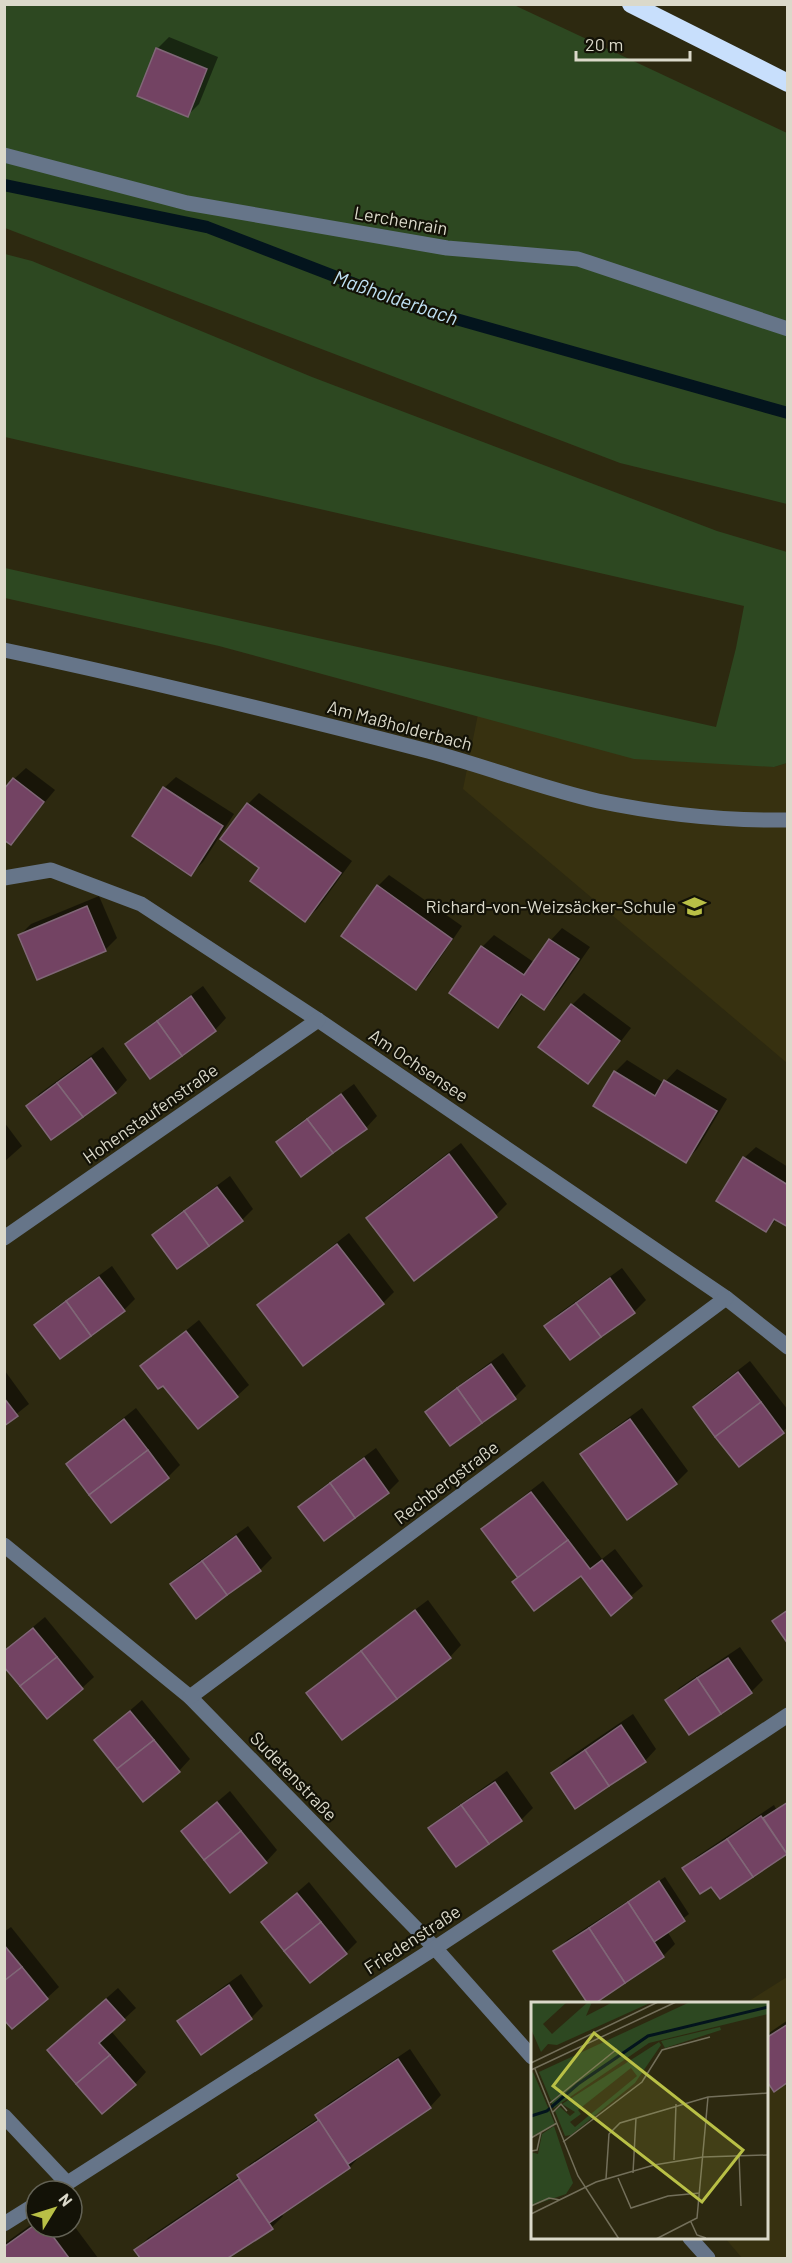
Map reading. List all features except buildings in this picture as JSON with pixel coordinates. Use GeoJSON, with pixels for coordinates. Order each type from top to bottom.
{"type":"FeatureCollection","features":[{"type":"Feature","properties":{"kind":"highway"},"geometry":{"type":"LineString","coordinates":[[631,4],[788,83]]}},
{"type":"Feature","properties":{"kind":"street","name":"Lerchenrain"},"geometry":{"type":"LineString","coordinates":[[4,155],[187,202],[447,248],[578,260],[788,329]]}},
{"type":"Feature","properties":{"kind":"street","name":"Am Maßholderbach"},"geometry":{"type":"LineString","coordinates":[[4,650],[134,677],[431,752],[598,801],[693,816],[788,820]]}},
{"type":"Feature","properties":{"kind":"street","name":"Am Ochsensee"},"geometry":{"type":"LineString","coordinates":[[4,878],[51,870],[141,904],[318,1020],[726,1298],[788,1347]]}},
{"type":"Feature","properties":{"kind":"street","name":"Hohenstaufenstraße"},"geometry":{"type":"LineString","coordinates":[[4,1238],[318,1020]]}},
{"type":"Feature","properties":{"kind":"street","name":"Rechbergstraße"},"geometry":{"type":"LineString","coordinates":[[190,1697],[726,1298]]}},
{"type":"Feature","properties":{"kind":"street","name":"Sudetenstraße"},"geometry":{"type":"LineString","coordinates":[[4,1545],[190,1697],[435,1948],[531,2056]]}},
{"type":"Feature","properties":{"kind":"street","name":"Friedenstraße"},"geometry":{"type":"LineString","coordinates":[[74,2179],[435,1948],[788,1715]]}},
{"type":"Feature","properties":{"kind":"street"},"geometry":{"type":"LineString","coordinates":[[4,2116],[55,2179]]}},
{"type":"Feature","properties":{"kind":"street"},"geometry":{"type":"LineString","coordinates":[[4,2224],[24,2212]]}},
{"type":"Feature","properties":{"kind":"street"},"geometry":{"type":"LineString","coordinates":[[691,2239],[708,2259]]}},
{"type":"Feature","properties":{"kind":"shaded area","name":"Richard-von-Weizsäcker-Schule"},"geometry":{"type":"Polygon","coordinates":[[[479,709],[774,767],[787,763],[787,1063],[463,789],[479,709]]]}},
{"type":"Feature","properties":{"kind":"shaded area"},"geometry":{"type":"Polygon","coordinates":[[[787,1977],[787,2258],[742,2258],[726,2239],[768,2239],[768,2002],[748,2002],[787,1977]]]}},
{"type":"Feature","properties":{"kind":"green space"},"geometry":{"type":"Polygon","coordinates":[[[4,5],[514,5],[787,133],[787,504],[620,463],[5,228],[4,5]]]}},
{"type":"Feature","properties":{"kind":"green space"},"geometry":{"type":"Polygon","coordinates":[[[5,254],[32,261],[312,377],[717,531],[787,552],[787,763],[774,767],[634,759],[219,646],[5,598],[5,568],[716,727],[744,606],[5,437],[5,254]]]}},
{"type":"Feature","properties":{"kind":"waterway","name":"Maßholderbach"},"geometry":{"type":"LineString","coordinates":[[4,185],[207,227],[417,308],[788,413]]}},
{"type":"Feature","properties":{"kind":"place","name":"Richard-von-Weizsäcker-Schule"},"geometry":{"type":"Point","coordinates":[694,906]}}]}
